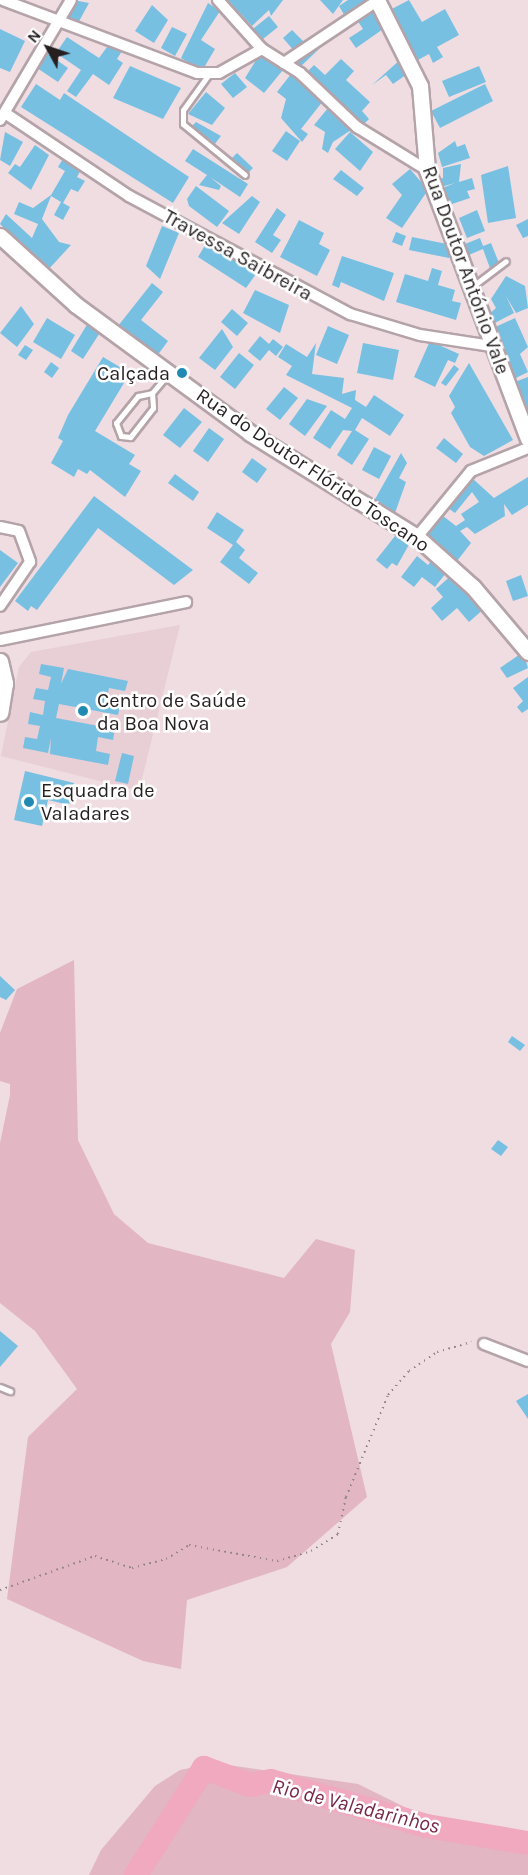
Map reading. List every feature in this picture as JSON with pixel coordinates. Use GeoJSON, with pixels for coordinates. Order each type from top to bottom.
{"type":"FeatureCollection","features":[{"type":"Feature","properties":{"kind":"main road","name":"Rua Doutor António Vale"},"geometry":{"type":"LineString","coordinates":[[377,0],[420,86],[427,170],[528,440]]}},
{"type":"Feature","properties":{"kind":"main road","name":"Rua do Doutor Flórido Toscano"},"geometry":{"type":"LineString","coordinates":[[0,236],[76,305],[250,433],[417,537],[473,587],[528,652]]}},
{"type":"Feature","properties":{"kind":"main road"},"geometry":{"type":"LineString","coordinates":[[0,661],[5,683],[0,713]]}},
{"type":"Feature","properties":{"kind":"street"},"geometry":{"type":"LineString","coordinates":[[3,0],[209,73],[219,73],[262,49]]}},
{"type":"Feature","properties":{"kind":"street"},"geometry":{"type":"LineString","coordinates":[[3,117],[71,0]]}},
{"type":"Feature","properties":{"kind":"street"},"geometry":{"type":"LineString","coordinates":[[218,0],[262,49],[284,63],[357,127],[427,170]]}},
{"type":"Feature","properties":{"kind":"street"},"geometry":{"type":"LineString","coordinates":[[284,63],[377,0]]}},
{"type":"Feature","properties":{"kind":"street","name":"Travessa Saibreira"},"geometry":{"type":"LineString","coordinates":[[3,117],[129,196],[340,310],[420,335],[491,346]]}},
{"type":"Feature","properties":{"kind":"street"},"geometry":{"type":"LineString","coordinates":[[417,537],[471,471],[528,448]]}},
{"type":"Feature","properties":{"kind":"street"},"geometry":{"type":"LineString","coordinates":[[0,527],[19,531],[30,562],[0,606]]}},
{"type":"Feature","properties":{"kind":"street"},"geometry":{"type":"LineString","coordinates":[[0,640],[186,602]]}},
{"type":"Feature","properties":{"kind":"street"},"geometry":{"type":"LineString","coordinates":[[484,1344],[528,1361]]}},
{"type":"Feature","properties":{"kind":"lane"},"geometry":{"type":"LineString","coordinates":[[209,73],[183,110],[183,124],[245,175]]}},
{"type":"Feature","properties":{"kind":"lane"},"geometry":{"type":"LineString","coordinates":[[472,287],[506,261]]}},
{"type":"Feature","properties":{"kind":"lane"},"geometry":{"type":"LineString","coordinates":[[152,393],[153,408],[130,437],[121,436],[116,423],[138,396],[152,393],[169,372]]}},
{"type":"Feature","properties":{"kind":"lane"},"geometry":{"type":"LineString","coordinates":[[0,1387],[10,1391]]}},
{"type":"Feature","properties":{"kind":"path"},"geometry":{"type":"LineString","coordinates":[[0,1590],[95,1556],[132,1568],[166,1559],[189,1545],[278,1561],[311,1551],[338,1534],[346,1497],[387,1395],[410,1371],[437,1352],[466,1341],[484,1344]]}},
{"type":"Feature","properties":{"kind":"shaded area","name":"Centro de Saúde da Boa Nova"},"geometry":{"type":"Polygon","coordinates":[[[180,625],[139,791],[1,756],[19,667],[31,652],[180,625]]]}},
{"type":"Feature","properties":{"kind":"shaded area"},"geometry":{"type":"Polygon","coordinates":[[[74,960],[78,1140],[114,1214],[148,1243],[284,1278],[316,1239],[355,1250],[350,1312],[331,1344],[367,1497],[287,1567],[187,1600],[181,1669],[143,1661],[7,1599],[28,1437],[77,1389],[35,1331],[0,1303],[0,1143],[10,1095],[10,1084],[0,1081],[0,1033],[17,989],[74,960]]]}},
{"type":"Feature","properties":{"kind":"shaded area"},"geometry":{"type":"Polygon","coordinates":[[[215,1763],[358,1784],[439,1824],[528,1847],[528,1875],[89,1875],[101,1850],[155,1786],[180,1770],[215,1763]]]}},
{"type":"Feature","properties":{"kind":"building"},"geometry":{"type":"Polygon","coordinates":[[[73,0],[89,3],[77,25],[64,19],[73,0]]]}},
{"type":"Feature","properties":{"kind":"building"},"geometry":{"type":"Polygon","coordinates":[[[228,0],[283,0],[271,16],[269,10],[252,26],[228,0]]]}},
{"type":"Feature","properties":{"kind":"building"},"geometry":{"type":"Polygon","coordinates":[[[320,0],[343,0],[333,14],[320,0]]]}},
{"type":"Feature","properties":{"kind":"building"},"geometry":{"type":"Polygon","coordinates":[[[348,0],[373,0],[346,18],[339,6],[348,0]]]}},
{"type":"Feature","properties":{"kind":"building"},"geometry":{"type":"Polygon","coordinates":[[[409,0],[422,22],[445,9],[459,35],[437,47],[443,57],[433,63],[429,54],[416,61],[388,11],[409,0]]]}},
{"type":"Feature","properties":{"kind":"building"},"geometry":{"type":"Polygon","coordinates":[[[208,3],[220,11],[201,40],[215,49],[202,71],[181,58],[208,3]]]}},
{"type":"Feature","properties":{"kind":"building"},"geometry":{"type":"Polygon","coordinates":[[[152,5],[168,20],[154,43],[135,31],[152,5]]]}},
{"type":"Feature","properties":{"kind":"building"},"geometry":{"type":"Polygon","coordinates":[[[372,6],[386,27],[356,48],[349,38],[363,29],[355,17],[372,6]]]}},
{"type":"Feature","properties":{"kind":"building"},"geometry":{"type":"Polygon","coordinates":[[[269,16],[278,27],[258,43],[249,32],[269,16]]]}},
{"type":"Feature","properties":{"kind":"building"},"geometry":{"type":"Polygon","coordinates":[[[172,27],[187,34],[175,56],[161,48],[172,27]]]}},
{"type":"Feature","properties":{"kind":"building"},"geometry":{"type":"Polygon","coordinates":[[[0,29],[25,41],[10,72],[0,68],[0,29]]]}},
{"type":"Feature","properties":{"kind":"building"},"geometry":{"type":"Polygon","coordinates":[[[292,30],[305,43],[295,52],[283,38],[292,30]]]}},
{"type":"Feature","properties":{"kind":"building"},"geometry":{"type":"Polygon","coordinates":[[[67,37],[99,58],[110,43],[122,51],[117,59],[123,63],[109,85],[93,74],[76,97],[67,91],[81,70],[56,53],[67,37]]]}},
{"type":"Feature","properties":{"kind":"building"},"geometry":{"type":"Polygon","coordinates":[[[313,46],[319,49],[299,68],[290,62],[313,46]]]}},
{"type":"Feature","properties":{"kind":"building"},"geometry":{"type":"Polygon","coordinates":[[[261,52],[283,70],[264,93],[245,78],[261,52]]]}},
{"type":"Feature","properties":{"kind":"building"},"geometry":{"type":"Polygon","coordinates":[[[47,53],[68,68],[58,82],[37,68],[47,53]]]}},
{"type":"Feature","properties":{"kind":"building"},"geometry":{"type":"Polygon","coordinates":[[[341,59],[354,71],[346,80],[370,102],[362,111],[369,119],[361,127],[305,74],[314,65],[325,75],[341,59]]]}},
{"type":"Feature","properties":{"kind":"building"},"geometry":{"type":"Polygon","coordinates":[[[401,59],[410,72],[393,84],[386,75],[372,85],[401,59]]]}},
{"type":"Feature","properties":{"kind":"building"},"geometry":{"type":"Polygon","coordinates":[[[130,66],[181,88],[163,119],[113,98],[130,66]]]}},
{"type":"Feature","properties":{"kind":"building"},"geometry":{"type":"Polygon","coordinates":[[[479,66],[486,82],[449,97],[442,81],[479,66]]]}},
{"type":"Feature","properties":{"kind":"building"},"geometry":{"type":"Polygon","coordinates":[[[235,73],[247,87],[233,98],[221,84],[235,73]]]}},
{"type":"Feature","properties":{"kind":"building"},"geometry":{"type":"Polygon","coordinates":[[[291,74],[323,101],[301,129],[308,134],[302,142],[281,118],[286,99],[277,92],[291,74]]]}},
{"type":"Feature","properties":{"kind":"building"},"geometry":{"type":"Polygon","coordinates":[[[36,84],[60,100],[64,93],[189,177],[173,203],[21,107],[36,84]]]}},
{"type":"Feature","properties":{"kind":"building"},"geometry":{"type":"Polygon","coordinates":[[[485,84],[493,101],[440,128],[431,111],[485,84]]]}},
{"type":"Feature","properties":{"kind":"building"},"geometry":{"type":"Polygon","coordinates":[[[206,92],[225,108],[212,125],[188,114],[206,92]]]}},
{"type":"Feature","properties":{"kind":"building"},"geometry":{"type":"Polygon","coordinates":[[[328,108],[354,128],[333,142],[328,153],[322,149],[325,132],[314,125],[328,108]]]}},
{"type":"Feature","properties":{"kind":"building"},"geometry":{"type":"Polygon","coordinates":[[[196,122],[221,136],[214,145],[191,127],[196,122]]]}},
{"type":"Feature","properties":{"kind":"building"},"geometry":{"type":"Polygon","coordinates":[[[286,131],[300,141],[287,161],[272,151],[286,131]]]}},
{"type":"Feature","properties":{"kind":"building"},"geometry":{"type":"Polygon","coordinates":[[[5,132],[23,142],[10,166],[0,160],[5,132]]]}},
{"type":"Feature","properties":{"kind":"building"},"geometry":{"type":"Polygon","coordinates":[[[350,132],[373,152],[360,171],[335,149],[350,132]]]}},
{"type":"Feature","properties":{"kind":"building"},"geometry":{"type":"Polygon","coordinates":[[[455,141],[457,147],[465,144],[470,158],[442,167],[438,153],[455,141]]]}},
{"type":"Feature","properties":{"kind":"building"},"geometry":{"type":"Polygon","coordinates":[[[35,145],[49,155],[31,190],[8,173],[15,164],[20,167],[35,145]]]}},
{"type":"Feature","properties":{"kind":"building"},"geometry":{"type":"Polygon","coordinates":[[[193,149],[248,184],[240,197],[210,177],[221,186],[219,190],[199,185],[207,175],[185,161],[193,149]]]}},
{"type":"Feature","properties":{"kind":"building"},"geometry":{"type":"Polygon","coordinates":[[[237,153],[253,168],[249,172],[232,158],[237,153]]]}},
{"type":"Feature","properties":{"kind":"building"},"geometry":{"type":"Polygon","coordinates":[[[64,157],[84,164],[77,177],[85,181],[78,192],[71,189],[63,203],[70,207],[63,220],[54,215],[61,202],[51,196],[42,219],[59,242],[71,245],[47,271],[0,224],[6,214],[32,238],[38,224],[14,214],[19,202],[33,208],[51,195],[65,171],[58,167],[64,157]]]}},
{"type":"Feature","properties":{"kind":"building"},"geometry":{"type":"Polygon","coordinates":[[[461,164],[459,182],[472,178],[475,189],[467,191],[470,198],[443,207],[437,190],[455,183],[437,188],[434,180],[443,178],[443,168],[461,164]]]}},
{"type":"Feature","properties":{"kind":"building"},"geometry":{"type":"Polygon","coordinates":[[[508,166],[516,218],[488,223],[481,175],[508,166]]]}},
{"type":"Feature","properties":{"kind":"building"},"geometry":{"type":"Polygon","coordinates":[[[410,169],[428,190],[402,228],[386,218],[402,195],[392,184],[410,169]]]}},
{"type":"Feature","properties":{"kind":"building"},"geometry":{"type":"Polygon","coordinates":[[[341,170],[364,188],[357,196],[333,179],[341,170]]]}},
{"type":"Feature","properties":{"kind":"building"},"geometry":{"type":"Polygon","coordinates":[[[196,186],[229,211],[217,227],[189,206],[187,199],[196,186]]]}},
{"type":"Feature","properties":{"kind":"building"},"geometry":{"type":"Polygon","coordinates":[[[252,196],[260,202],[239,234],[222,223],[252,196]]]}},
{"type":"Feature","properties":{"kind":"building"},"geometry":{"type":"Polygon","coordinates":[[[277,208],[286,215],[273,235],[281,240],[272,253],[255,242],[277,208]]]}},
{"type":"Feature","properties":{"kind":"building"},"geometry":{"type":"Polygon","coordinates":[[[477,210],[485,231],[467,238],[459,218],[477,210]]]}},
{"type":"Feature","properties":{"kind":"building"},"geometry":{"type":"Polygon","coordinates":[[[528,219],[528,236],[523,238],[516,225],[528,219]]]}},
{"type":"Feature","properties":{"kind":"building"},"geometry":{"type":"Polygon","coordinates":[[[299,220],[324,233],[319,244],[330,250],[317,276],[280,257],[299,220]]]}},
{"type":"Feature","properties":{"kind":"building"},"geometry":{"type":"Polygon","coordinates":[[[162,226],[179,233],[160,279],[146,266],[162,226]]]}},
{"type":"Feature","properties":{"kind":"building"},"geometry":{"type":"Polygon","coordinates":[[[396,232],[406,236],[402,246],[392,242],[396,232]]]}},
{"type":"Feature","properties":{"kind":"building"},"geometry":{"type":"Polygon","coordinates":[[[412,237],[452,245],[449,258],[409,250],[412,237]]]}},
{"type":"Feature","properties":{"kind":"building"},"geometry":{"type":"Polygon","coordinates":[[[480,238],[483,246],[491,243],[501,268],[491,271],[483,249],[464,257],[460,246],[480,238]]]}},
{"type":"Feature","properties":{"kind":"building"},"geometry":{"type":"Polygon","coordinates":[[[207,242],[256,274],[246,288],[198,257],[207,242]]]}},
{"type":"Feature","properties":{"kind":"building"},"geometry":{"type":"Polygon","coordinates":[[[342,256],[394,273],[384,301],[341,282],[339,288],[332,285],[342,256]]]}},
{"type":"Feature","properties":{"kind":"building"},"geometry":{"type":"Polygon","coordinates":[[[432,268],[442,271],[438,285],[455,290],[452,301],[461,303],[456,320],[396,302],[405,274],[428,281],[432,268]]]}},
{"type":"Feature","properties":{"kind":"building"},"geometry":{"type":"Polygon","coordinates":[[[506,276],[525,286],[528,308],[516,313],[506,296],[514,313],[491,325],[487,316],[496,308],[491,299],[506,276]]]}},
{"type":"Feature","properties":{"kind":"building"},"geometry":{"type":"Polygon","coordinates":[[[152,283],[163,292],[141,320],[168,341],[157,356],[118,326],[152,283]]]}},
{"type":"Feature","properties":{"kind":"building"},"geometry":{"type":"Polygon","coordinates":[[[255,290],[289,305],[280,333],[243,313],[255,290]]]}},
{"type":"Feature","properties":{"kind":"building"},"geometry":{"type":"Polygon","coordinates":[[[21,306],[34,324],[17,347],[0,333],[21,306]]]}},
{"type":"Feature","properties":{"kind":"building"},"geometry":{"type":"Polygon","coordinates":[[[232,309],[248,323],[237,336],[221,322],[232,309]]]}},
{"type":"Feature","properties":{"kind":"building"},"geometry":{"type":"Polygon","coordinates":[[[47,318],[75,335],[61,359],[33,342],[47,318]]]}},
{"type":"Feature","properties":{"kind":"building"},"geometry":{"type":"Polygon","coordinates":[[[515,318],[528,347],[520,354],[528,372],[514,379],[491,329],[515,318]]]}},
{"type":"Feature","properties":{"kind":"building"},"geometry":{"type":"Polygon","coordinates":[[[88,323],[101,331],[83,359],[71,351],[88,323]]]}},
{"type":"Feature","properties":{"kind":"building"},"geometry":{"type":"Polygon","coordinates":[[[328,326],[349,335],[337,364],[316,355],[328,326]]]}},
{"type":"Feature","properties":{"kind":"building"},"geometry":{"type":"Polygon","coordinates":[[[222,329],[233,347],[215,370],[199,358],[222,329]]]}},
{"type":"Feature","properties":{"kind":"building"},"geometry":{"type":"Polygon","coordinates":[[[260,336],[269,344],[273,339],[283,347],[276,356],[269,350],[260,361],[248,351],[260,336]]]}},
{"type":"Feature","properties":{"kind":"building"},"geometry":{"type":"Polygon","coordinates":[[[430,341],[459,354],[455,363],[448,360],[435,387],[414,377],[430,341]]]}},
{"type":"Feature","properties":{"kind":"building"},"geometry":{"type":"Polygon","coordinates":[[[316,343],[312,374],[344,378],[342,394],[356,390],[355,400],[366,407],[374,395],[404,415],[390,436],[362,418],[355,430],[369,439],[352,465],[337,455],[352,431],[343,430],[330,449],[313,438],[331,410],[345,419],[352,408],[286,375],[292,366],[278,357],[286,344],[307,357],[316,343]]]}},
{"type":"Feature","properties":{"kind":"building"},"geometry":{"type":"Polygon","coordinates":[[[363,343],[399,350],[393,380],[357,373],[363,343]]]}},
{"type":"Feature","properties":{"kind":"building"},"geometry":{"type":"Polygon","coordinates":[[[25,345],[33,350],[26,360],[18,355],[25,345]]]}},
{"type":"Feature","properties":{"kind":"building"},"geometry":{"type":"Polygon","coordinates":[[[239,353],[254,365],[235,389],[220,377],[239,353]]]}},
{"type":"Feature","properties":{"kind":"building"},"geometry":{"type":"Polygon","coordinates":[[[103,357],[130,373],[95,431],[135,455],[129,464],[141,471],[125,497],[90,470],[87,474],[78,469],[74,477],[51,463],[63,441],[58,438],[68,415],[103,357]]]}},
{"type":"Feature","properties":{"kind":"building"},"geometry":{"type":"Polygon","coordinates":[[[51,362],[59,368],[52,378],[44,372],[51,362]]]}},
{"type":"Feature","properties":{"kind":"building"},"geometry":{"type":"Polygon","coordinates":[[[469,363],[513,440],[484,456],[470,447],[451,413],[455,407],[449,396],[469,363]]]}},
{"type":"Feature","properties":{"kind":"building"},"geometry":{"type":"Polygon","coordinates":[[[454,365],[459,369],[446,386],[441,383],[454,365]]]}},
{"type":"Feature","properties":{"kind":"building"},"geometry":{"type":"Polygon","coordinates":[[[528,377],[528,425],[512,383],[528,377]]]}},
{"type":"Feature","properties":{"kind":"building"},"geometry":{"type":"Polygon","coordinates":[[[284,387],[298,398],[280,420],[266,409],[284,387]]]}},
{"type":"Feature","properties":{"kind":"building"},"geometry":{"type":"Polygon","coordinates":[[[307,399],[327,406],[305,436],[289,424],[307,399]]]}},
{"type":"Feature","properties":{"kind":"building"},"geometry":{"type":"Polygon","coordinates":[[[184,408],[202,422],[180,448],[163,435],[184,408]]]}},
{"type":"Feature","properties":{"kind":"building"},"geometry":{"type":"Polygon","coordinates":[[[209,428],[224,439],[208,462],[193,451],[209,428]]]}},
{"type":"Feature","properties":{"kind":"building"},"geometry":{"type":"Polygon","coordinates":[[[444,438],[463,454],[456,463],[436,448],[444,438]]]}},
{"type":"Feature","properties":{"kind":"building"},"geometry":{"type":"Polygon","coordinates":[[[374,447],[391,456],[379,479],[362,470],[374,447]]]}},
{"type":"Feature","properties":{"kind":"building"},"geometry":{"type":"Polygon","coordinates":[[[401,453],[407,463],[399,478],[406,482],[395,513],[374,501],[401,453]]]}},
{"type":"Feature","properties":{"kind":"building"},"geometry":{"type":"Polygon","coordinates":[[[252,458],[267,469],[257,483],[242,472],[252,458]]]}},
{"type":"Feature","properties":{"kind":"building"},"geometry":{"type":"Polygon","coordinates":[[[175,474],[199,492],[193,501],[168,483],[175,474]]]}},
{"type":"Feature","properties":{"kind":"building"},"geometry":{"type":"Polygon","coordinates":[[[528,477],[528,505],[512,515],[504,504],[505,516],[475,534],[467,527],[460,531],[471,543],[457,561],[426,537],[443,516],[456,526],[465,520],[461,514],[479,502],[472,492],[455,513],[448,508],[472,478],[494,498],[528,477]]]}},
{"type":"Feature","properties":{"kind":"building"},"geometry":{"type":"Polygon","coordinates":[[[94,496],[193,570],[174,585],[98,528],[37,610],[31,606],[28,611],[15,601],[94,496]]]}},
{"type":"Feature","properties":{"kind":"building"},"geometry":{"type":"Polygon","coordinates":[[[217,512],[244,530],[236,542],[245,550],[239,558],[258,573],[249,584],[220,562],[233,545],[207,528],[217,512]]]}},
{"type":"Feature","properties":{"kind":"building"},"geometry":{"type":"Polygon","coordinates":[[[399,531],[411,541],[397,566],[392,563],[387,569],[376,560],[399,531]]]}},
{"type":"Feature","properties":{"kind":"building"},"geometry":{"type":"Polygon","coordinates":[[[0,550],[18,563],[0,587],[0,550]]]}},
{"type":"Feature","properties":{"kind":"building"},"geometry":{"type":"Polygon","coordinates":[[[417,556],[428,565],[434,557],[449,569],[435,587],[422,577],[414,587],[401,577],[417,556]]]}},
{"type":"Feature","properties":{"kind":"building"},"geometry":{"type":"Polygon","coordinates":[[[454,573],[486,607],[469,622],[457,608],[442,621],[431,608],[443,597],[436,589],[454,573]]]}},
{"type":"Feature","properties":{"kind":"building"},"geometry":{"type":"Polygon","coordinates":[[[521,575],[528,596],[513,601],[506,581],[521,575]]]}},
{"type":"Feature","properties":{"kind":"building"},"geometry":{"type":"Polygon","coordinates":[[[523,652],[528,668],[507,678],[500,668],[523,652]]]}},
{"type":"Feature","properties":{"kind":"building"},"geometry":{"type":"Polygon","coordinates":[[[41,664],[64,668],[61,684],[68,669],[128,681],[125,691],[109,688],[106,702],[120,705],[118,715],[59,704],[56,718],[115,729],[113,740],[98,737],[96,751],[110,754],[108,765],[50,754],[51,738],[48,753],[23,748],[25,737],[37,739],[40,726],[28,724],[30,712],[43,715],[45,701],[33,699],[36,688],[48,690],[51,677],[39,674],[41,664]]]}},
{"type":"Feature","properties":{"kind":"building"},"geometry":{"type":"Polygon","coordinates":[[[528,677],[528,709],[522,713],[517,707],[523,701],[513,688],[528,677]]]}},
{"type":"Feature","properties":{"kind":"building"},"geometry":{"type":"Polygon","coordinates":[[[122,753],[134,756],[128,784],[115,781],[122,753]]]}},
{"type":"Feature","properties":{"kind":"building"},"geometry":{"type":"Polygon","coordinates":[[[25,771],[74,783],[69,805],[48,800],[42,826],[14,820],[25,771]]]}},
{"type":"Feature","properties":{"kind":"building"},"geometry":{"type":"Polygon","coordinates":[[[0,976],[15,990],[6,1000],[0,997],[0,976]]]}},
{"type":"Feature","properties":{"kind":"building"},"geometry":{"type":"Polygon","coordinates":[[[512,1036],[525,1045],[520,1051],[508,1042],[512,1036]]]}},
{"type":"Feature","properties":{"kind":"building"},"geometry":{"type":"Polygon","coordinates":[[[498,1140],[508,1147],[501,1156],[491,1149],[498,1140]]]}},
{"type":"Feature","properties":{"kind":"building"},"geometry":{"type":"Polygon","coordinates":[[[0,1331],[18,1346],[0,1367],[0,1331]]]}},
{"type":"Feature","properties":{"kind":"building"},"geometry":{"type":"Polygon","coordinates":[[[528,1394],[528,1419],[516,1401],[528,1394]]]}},
{"type":"Feature","properties":{"kind":"waterway","name":"Rio de Valadarinhos"},"geometry":{"type":"LineString","coordinates":[[136,1875],[204,1768],[250,1785],[271,1781],[427,1826],[528,1843]]}},
{"type":"Feature","properties":{"kind":"place","name":"Calçada"},"geometry":{"type":"Point","coordinates":[182,373]}},
{"type":"Feature","properties":{"kind":"place","name":"Centro de Saúde da Boa Nova"},"geometry":{"type":"Point","coordinates":[83,711]}},
{"type":"Feature","properties":{"kind":"place","name":"Esquadra de Valadares"},"geometry":{"type":"Point","coordinates":[29,802]}}]}
